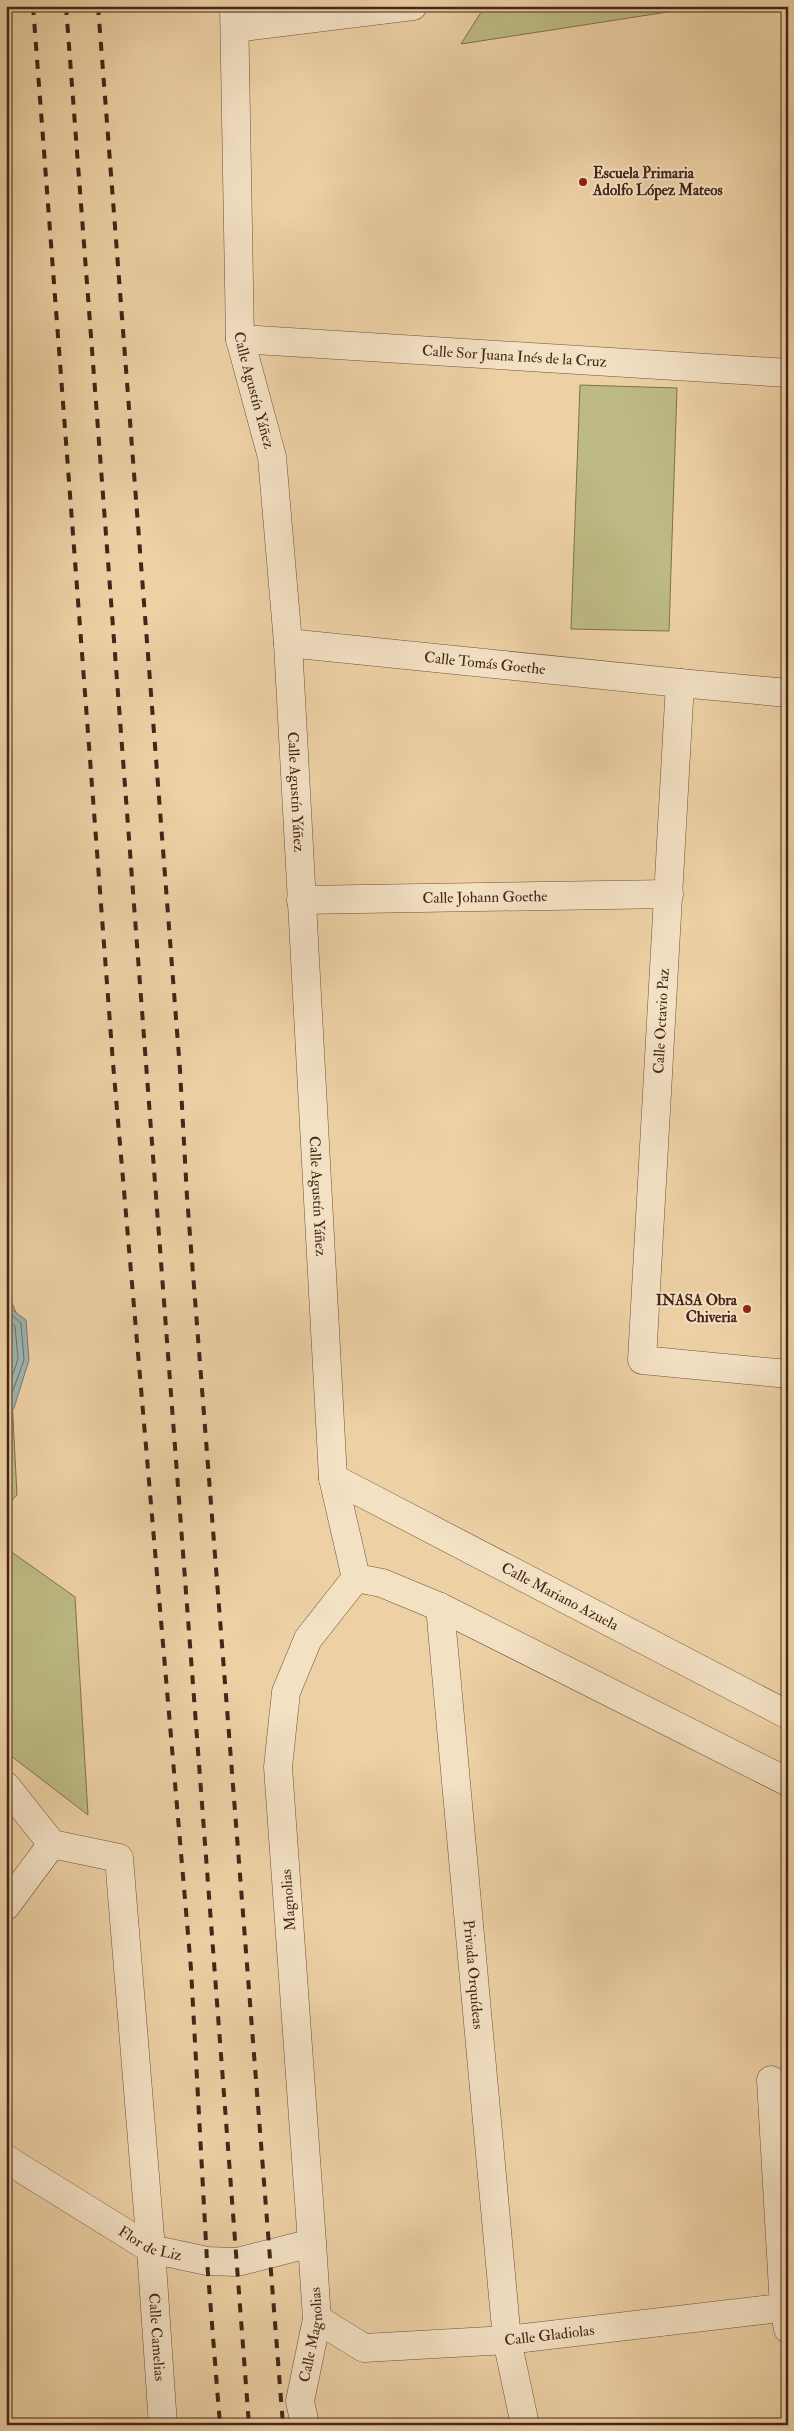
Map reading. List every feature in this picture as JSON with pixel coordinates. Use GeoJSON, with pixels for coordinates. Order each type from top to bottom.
{"type":"FeatureCollection","features":[{"type":"Feature","properties":{"kind":"street"},"geometry":{"type":"LineString","coordinates":[[234,17],[413,6]]}},
{"type":"Feature","properties":{"kind":"street","name":"Calle Agustín Yáñez"},"geometry":{"type":"LineString","coordinates":[[234,17],[240,339],[272,458],[288,643],[333,1478],[356,1578]]}},
{"type":"Feature","properties":{"kind":"street","name":"Calle Sor Juana Inés de la Cruz"},"geometry":{"type":"LineString","coordinates":[[240,339],[788,373]]}},
{"type":"Feature","properties":{"kind":"street","name":"Calle Tomás Goethe"},"geometry":{"type":"LineString","coordinates":[[288,643],[680,683]]}},
{"type":"Feature","properties":{"kind":"street"},"geometry":{"type":"LineString","coordinates":[[680,683],[788,693]]}},
{"type":"Feature","properties":{"kind":"street","name":"Calle Octavio Paz"},"geometry":{"type":"LineString","coordinates":[[680,683],[642,1360],[788,1374]]}},
{"type":"Feature","properties":{"kind":"street","name":"Calle Johann Goethe"},"geometry":{"type":"LineString","coordinates":[[301,900],[669,894]]}},
{"type":"Feature","properties":{"kind":"street","name":"Calle Mariano Azuela"},"geometry":{"type":"LineString","coordinates":[[333,1478],[788,1716]]}},
{"type":"Feature","properties":{"kind":"street"},"geometry":{"type":"LineString","coordinates":[[356,1578],[382,1583],[440,1607],[788,1782]]}},
{"type":"Feature","properties":{"kind":"street","name":"Magnolias"},"geometry":{"type":"LineString","coordinates":[[312,2244],[278,1767],[286,1692],[304,1648],[308,1639],[356,1578]]}},
{"type":"Feature","properties":{"kind":"street","name":"Privada Orquídeas"},"geometry":{"type":"LineString","coordinates":[[440,1607],[507,2340],[525,2425]]}},
{"type":"Feature","properties":{"kind":"street"},"geometry":{"type":"LineString","coordinates":[[6,1786],[52,1844],[6,1906]]}},
{"type":"Feature","properties":{"kind":"street","name":"Calle Camelias"},"geometry":{"type":"LineString","coordinates":[[52,1844],[119,1858],[151,2249],[163,2425]]}},
{"type":"Feature","properties":{"kind":"street"},"geometry":{"type":"LineString","coordinates":[[771,2080],[786,2314]]}},
{"type":"Feature","properties":{"kind":"street","name":"Flor de Liz"},"geometry":{"type":"LineString","coordinates":[[6,2159],[151,2249],[208,2261],[237,2262],[312,2244]]}},
{"type":"Feature","properties":{"kind":"street","name":"Calle Magnolias"},"geometry":{"type":"LineString","coordinates":[[305,2425],[300,2401],[317,2319],[312,2244]]}},
{"type":"Feature","properties":{"kind":"street","name":"Calle Gladiolas"},"geometry":{"type":"LineString","coordinates":[[317,2319],[364,2348],[507,2340],[786,2314]]}},
{"type":"Feature","properties":{"kind":"shaded area"},"geometry":{"type":"Polygon","coordinates":[[[485,6],[706,6],[461,44],[485,6]]]}},
{"type":"Feature","properties":{"kind":"shaded area"},"geometry":{"type":"Polygon","coordinates":[[[580,385],[677,388],[669,631],[571,629],[580,385]]]}},
{"type":"Feature","properties":{"kind":"shaded area"},"geometry":{"type":"Polygon","coordinates":[[[6,1289],[20,1322],[10,1360],[17,1495],[6,1506],[6,1289]]]}},
{"type":"Feature","properties":{"kind":"shaded area"},"geometry":{"type":"Polygon","coordinates":[[[6,1548],[75,1597],[88,1815],[6,1752],[6,1548]]]}},
{"type":"Feature","properties":{"kind":"water"},"geometry":{"type":"Polygon","coordinates":[[[6,1305],[26,1320],[29,1360],[14,1408],[6,1419],[6,1305]]]}},
{"type":"Feature","properties":{"kind":"railway"},"geometry":{"type":"LineString","coordinates":[[33,6],[113,1063],[191,1969],[207,2261],[220,2425]]}},
{"type":"Feature","properties":{"kind":"railway"},"geometry":{"type":"LineString","coordinates":[[66,6],[249,2425]]}},
{"type":"Feature","properties":{"kind":"railway"},"geometry":{"type":"LineString","coordinates":[[98,6],[180,1070],[187,1197],[283,2425]]}},
{"type":"Feature","properties":{"kind":"place","name":"Escuela Primaria Adolfo López Mateos"},"geometry":{"type":"Point","coordinates":[583,182]}},
{"type":"Feature","properties":{"kind":"place","name":"INASA Obra Chiveria"},"geometry":{"type":"Point","coordinates":[747,1309]}}]}
